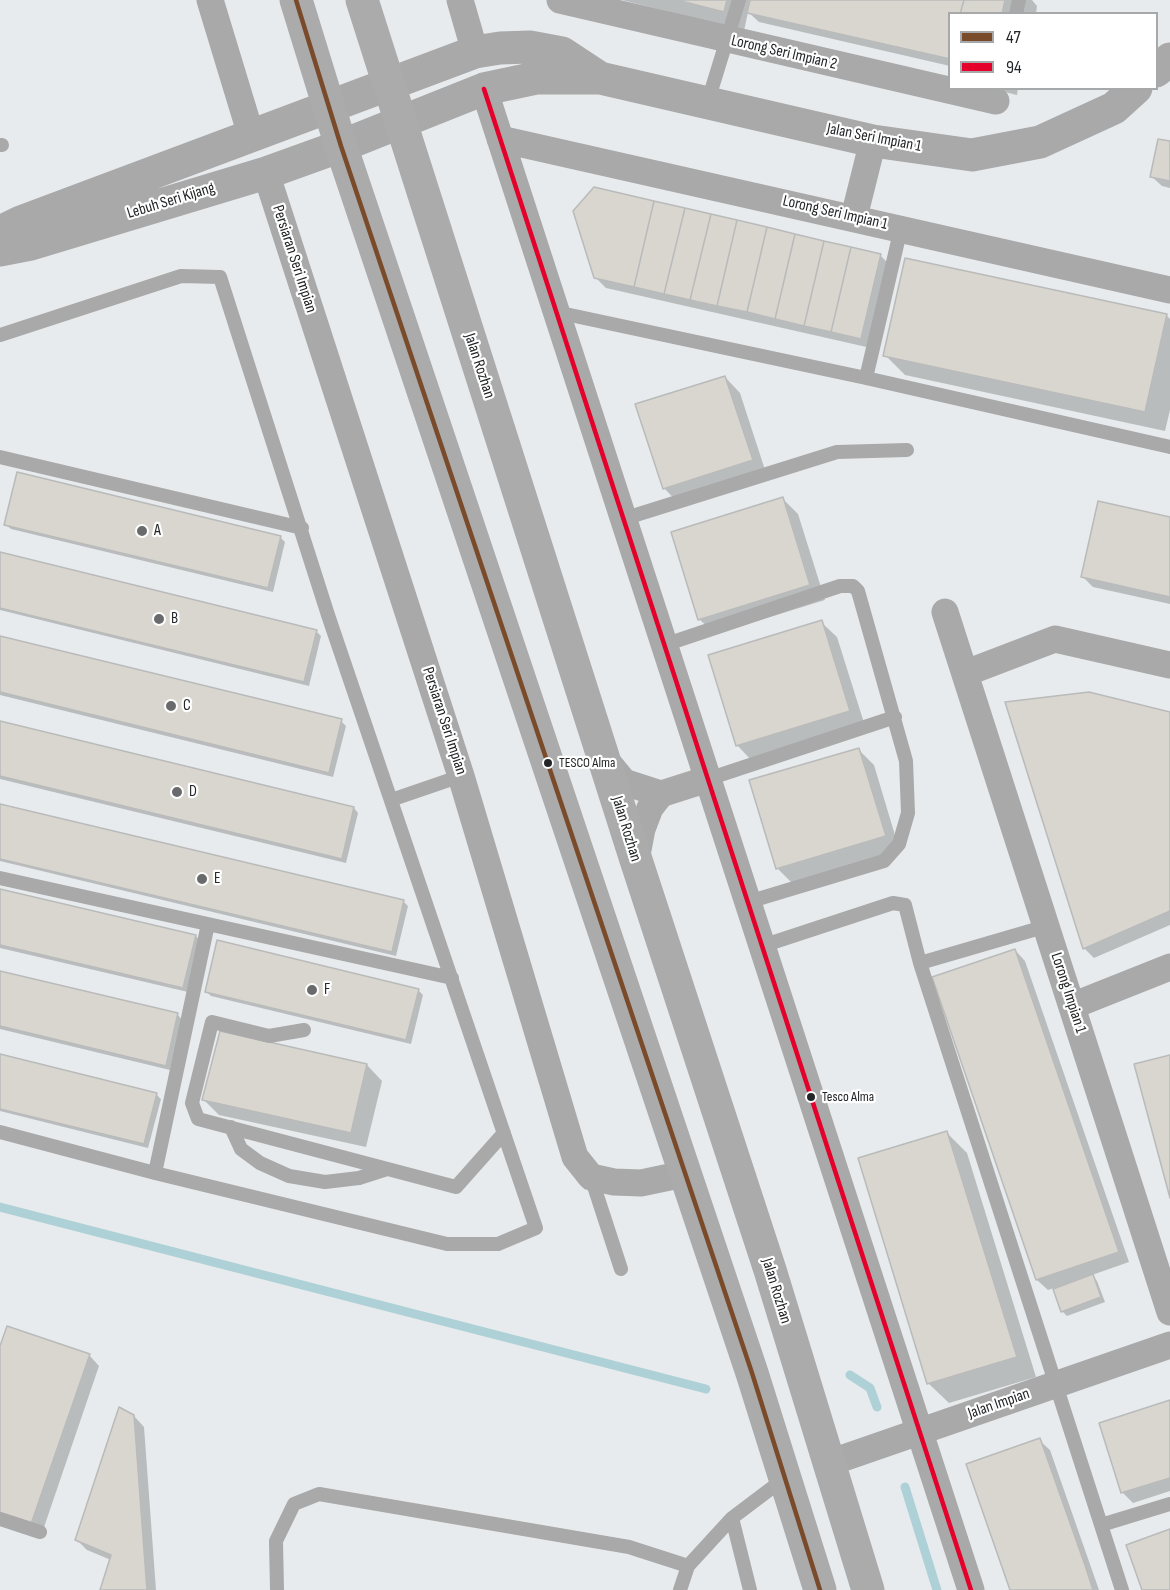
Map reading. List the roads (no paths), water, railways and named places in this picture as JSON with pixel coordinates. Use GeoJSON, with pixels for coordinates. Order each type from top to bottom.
{"type":"FeatureCollection","features":[{"type":"Feature","properties":{"kind":"main road"},"geometry":{"type":"LineString","coordinates":[[296,0],[341,146],[785,1478],[820,1590]]}},
{"type":"Feature","properties":{"kind":"main road","name":"Jalan Rozhan"},"geometry":{"type":"LineString","coordinates":[[362,0],[636,860],[770,1270],[868,1590]]}},
{"type":"Feature","properties":{"kind":"main road"},"geometry":{"type":"LineString","coordinates":[[785,1478],[829,1463]]}},
{"type":"Feature","properties":{"kind":"street"},"geometry":{"type":"LineString","coordinates":[[210,0],[251,135]]}},
{"type":"Feature","properties":{"kind":"street"},"geometry":{"type":"LineString","coordinates":[[460,0],[475,52]]}},
{"type":"Feature","properties":{"kind":"street","name":"Lorong Seri Impian 2"},"geometry":{"type":"LineString","coordinates":[[560,0],[728,40],[948,85]]}},
{"type":"Feature","properties":{"kind":"street","name":"Jalan Seri Impian 1"},"geometry":{"type":"LineString","coordinates":[[329,107],[475,52],[500,48],[530,47],[562,53],[600,78]]}},
{"type":"Feature","properties":{"kind":"street"},"geometry":{"type":"LineString","coordinates":[[1158,69],[1170,59]]}},
{"type":"Feature","properties":{"kind":"street","name":"Jalan Seri Impian 1"},"geometry":{"type":"LineString","coordinates":[[341,146],[484,89],[536,78],[600,78],[708,101],[873,141],[972,155],[1040,142],[1114,108],[1135,90]]}},
{"type":"Feature","properties":{"kind":"street"},"geometry":{"type":"LineString","coordinates":[[484,89],[971,1590]]}},
{"type":"Feature","properties":{"kind":"street","name":"Lorong Seri Impian 2"},"geometry":{"type":"LineString","coordinates":[[973,90],[998,95]]}},
{"type":"Feature","properties":{"kind":"street","name":"Lebuh Seri Kijang"},"geometry":{"type":"LineString","coordinates":[[0,232],[21,222],[329,107]]}},
{"type":"Feature","properties":{"kind":"street","name":"Lorong Seri Impian 1"},"geometry":{"type":"LineString","coordinates":[[500,139],[1170,290]]}},
{"type":"Feature","properties":{"kind":"street"},"geometry":{"type":"LineString","coordinates":[[854,217],[873,141]]}},
{"type":"Feature","properties":{"kind":"street","name":"Lebuh Seri Kijang"},"geometry":{"type":"LineString","coordinates":[[0,250],[31,244],[266,172],[341,146]]}},
{"type":"Feature","properties":{"kind":"street","name":"Persiaran Seri Impian"},"geometry":{"type":"LineString","coordinates":[[266,172],[461,776],[575,1156],[591,1177]]}},
{"type":"Feature","properties":{"kind":"street","name":"Lorong Impian 1"},"geometry":{"type":"LineString","coordinates":[[945,612],[1170,1312]]}},
{"type":"Feature","properties":{"kind":"street"},"geometry":{"type":"LineString","coordinates":[[966,673],[1055,639],[1170,664]]}},
{"type":"Feature","properties":{"kind":"street"},"geometry":{"type":"LineString","coordinates":[[604,758],[624,782],[661,794]]}},
{"type":"Feature","properties":{"kind":"street"},"geometry":{"type":"LineString","coordinates":[[636,860],[642,829],[650,808],[661,794],[708,779]]}},
{"type":"Feature","properties":{"kind":"street"},"geometry":{"type":"LineString","coordinates":[[1072,1006],[1170,967]]}},
{"type":"Feature","properties":{"kind":"street"},"geometry":{"type":"LineString","coordinates":[[591,1177],[614,1182],[641,1183],[684,1174]]}},
{"type":"Feature","properties":{"kind":"street","name":"Jalan Impian"},"geometry":{"type":"LineString","coordinates":[[829,1463],[1170,1345]]}},
{"type":"Feature","properties":{"kind":"lane"},"geometry":{"type":"LineString","coordinates":[[708,101],[739,0]]}},
{"type":"Feature","properties":{"kind":"lane"},"geometry":{"type":"LineString","coordinates":[[866,378],[902,228]]}},
{"type":"Feature","properties":{"kind":"lane"},"geometry":{"type":"LineString","coordinates":[[0,334],[181,276],[220,277],[391,800],[536,1228],[498,1244],[447,1244],[155,1173],[0,1132]]}},
{"type":"Feature","properties":{"kind":"lane"},"geometry":{"type":"LineString","coordinates":[[556,312],[866,378],[1170,447]]}},
{"type":"Feature","properties":{"kind":"lane"},"geometry":{"type":"LineString","coordinates":[[624,519],[837,452],[907,450]]}},
{"type":"Feature","properties":{"kind":"lane"},"geometry":{"type":"LineString","coordinates":[[0,457],[302,528]]}},
{"type":"Feature","properties":{"kind":"lane"},"geometry":{"type":"LineString","coordinates":[[664,645],[840,586],[853,586],[858,591],[906,761],[908,813],[899,844],[884,861],[748,902]]}},
{"type":"Feature","properties":{"kind":"lane"},"geometry":{"type":"LineString","coordinates":[[708,779],[895,717]]}},
{"type":"Feature","properties":{"kind":"lane"},"geometry":{"type":"LineString","coordinates":[[391,800],[461,776]]}},
{"type":"Feature","properties":{"kind":"lane"},"geometry":{"type":"LineString","coordinates":[[0,878],[452,978]]}},
{"type":"Feature","properties":{"kind":"lane"},"geometry":{"type":"LineString","coordinates":[[762,946],[893,903],[905,905],[920,963],[1122,1590]]}},
{"type":"Feature","properties":{"kind":"lane"},"geometry":{"type":"LineString","coordinates":[[155,1173],[208,924]]}},
{"type":"Feature","properties":{"kind":"lane"},"geometry":{"type":"LineString","coordinates":[[920,963],[1047,926]]}},
{"type":"Feature","properties":{"kind":"lane"},"geometry":{"type":"LineString","coordinates":[[304,1030],[269,1036],[213,1022],[192,1103],[198,1119],[456,1187],[504,1132]]}},
{"type":"Feature","properties":{"kind":"lane"},"geometry":{"type":"LineString","coordinates":[[231,1127],[241,1149],[260,1163],[289,1176],[325,1182],[358,1179],[387,1169]]}},
{"type":"Feature","properties":{"kind":"lane","name":"Persiaran Seri Impian"},"geometry":{"type":"LineString","coordinates":[[591,1177],[621,1269]]}},
{"type":"Feature","properties":{"kind":"lane"},"geometry":{"type":"LineString","coordinates":[[680,1590],[688,1566],[732,1518],[785,1478]]}},
{"type":"Feature","properties":{"kind":"lane"},"geometry":{"type":"LineString","coordinates":[[277,1590],[276,1541],[294,1504],[319,1494],[629,1547],[688,1566]]}},
{"type":"Feature","properties":{"kind":"lane"},"geometry":{"type":"LineString","coordinates":[[1101,1525],[1170,1504]]}},
{"type":"Feature","properties":{"kind":"lane"},"geometry":{"type":"LineString","coordinates":[[0,1518],[40,1532]]}},
{"type":"Feature","properties":{"kind":"lane"},"geometry":{"type":"LineString","coordinates":[[732,1518],[750,1590]]}},
{"type":"Feature","properties":{"kind":"waterway"},"geometry":{"type":"LineString","coordinates":[[0,1207],[706,1389]]}},
{"type":"Feature","properties":{"kind":"waterway"},"geometry":{"type":"LineString","coordinates":[[850,1375],[870,1388],[877,1407]]}},
{"type":"Feature","properties":{"kind":"waterway"},"geometry":{"type":"LineString","coordinates":[[905,1487],[937,1590]]}},
{"type":"Feature","properties":{"kind":"place","name":"A"},"geometry":{"type":"Point","coordinates":[142,531]}},
{"type":"Feature","properties":{"kind":"place","name":"B"},"geometry":{"type":"Point","coordinates":[159,619]}},
{"type":"Feature","properties":{"kind":"place","name":"C"},"geometry":{"type":"Point","coordinates":[171,706]}},
{"type":"Feature","properties":{"kind":"place","name":"TESCO Alma"},"geometry":{"type":"Point","coordinates":[548,763]}},
{"type":"Feature","properties":{"kind":"place","name":"D"},"geometry":{"type":"Point","coordinates":[177,792]}},
{"type":"Feature","properties":{"kind":"place","name":"E"},"geometry":{"type":"Point","coordinates":[202,879]}},
{"type":"Feature","properties":{"kind":"place","name":"F"},"geometry":{"type":"Point","coordinates":[312,990]}},
{"type":"Feature","properties":{"kind":"place","name":"Tesco Alma"},"geometry":{"type":"Point","coordinates":[811,1097]}}]}
